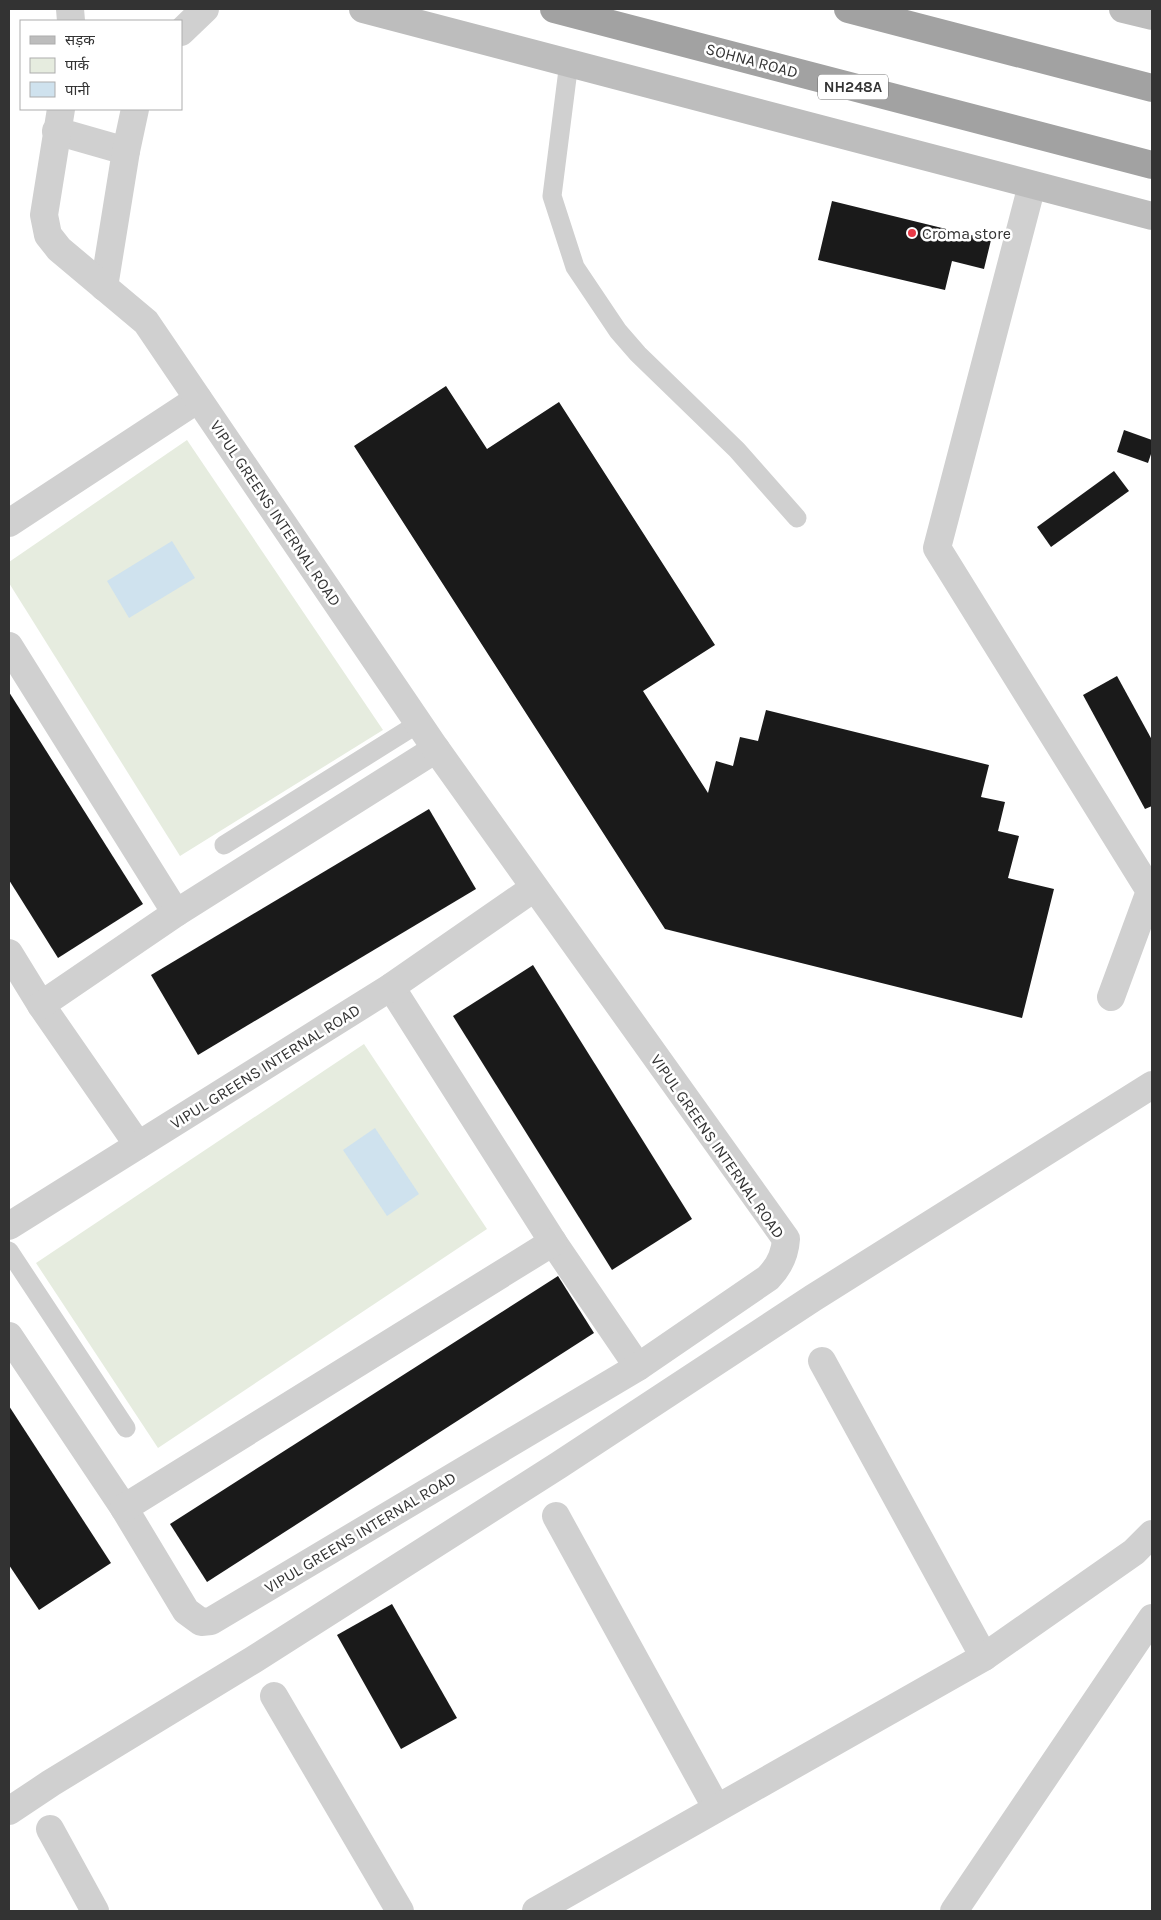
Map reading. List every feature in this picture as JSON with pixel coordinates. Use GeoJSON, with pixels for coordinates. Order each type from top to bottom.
{"type":"FeatureCollection","features":[{"type":"Feature","properties":{"kind":"highway","name":"SOHNA ROAD"},"geometry":{"type":"LineString","coordinates":[[554,9],[1152,165]]}},
{"type":"Feature","properties":{"kind":"highway"},"geometry":{"type":"LineString","coordinates":[[848,9],[1152,88]]}},
{"type":"Feature","properties":{"kind":"main road"},"geometry":{"type":"LineString","coordinates":[[363,9],[1152,216]]}},
{"type":"Feature","properties":{"kind":"main road"},"geometry":{"type":"LineString","coordinates":[[1123,9],[1152,16]]}},
{"type":"Feature","properties":{"kind":"street"},"geometry":{"type":"LineString","coordinates":[[182,31],[205,9]]}},
{"type":"Feature","properties":{"kind":"street"},"geometry":{"type":"LineString","coordinates":[[104,287],[126,151],[135,110]]}},
{"type":"Feature","properties":{"kind":"street"},"geometry":{"type":"LineString","coordinates":[[58,120],[126,151]]}},
{"type":"Feature","properties":{"kind":"street","name":"VIPUL GREENS INTERNAL ROAD"},"geometry":{"type":"LineString","coordinates":[[9,1336],[124,1508],[186,1611],[201,1622],[211,1621],[638,1367],[768,1278],[777,1270],[786,1252],[786,1239],[436,748],[146,322],[59,249],[48,235],[44,215],[58,120]]}},
{"type":"Feature","properties":{"kind":"street"},"geometry":{"type":"LineString","coordinates":[[1032,185],[937,548],[1150,891],[1111,997]]}},
{"type":"Feature","properties":{"kind":"street"},"geometry":{"type":"LineString","coordinates":[[9,523],[198,399]]}},
{"type":"Feature","properties":{"kind":"street"},"geometry":{"type":"LineString","coordinates":[[9,646],[176,913]]}},
{"type":"Feature","properties":{"kind":"street"},"geometry":{"type":"LineString","coordinates":[[41,1004],[176,913],[436,748]]}},
{"type":"Feature","properties":{"kind":"street","name":"VIPUL GREENS INTERNAL ROAD"},"geometry":{"type":"LineString","coordinates":[[9,1226],[391,987],[534,888]]}},
{"type":"Feature","properties":{"kind":"street"},"geometry":{"type":"LineString","coordinates":[[9,953],[41,1004],[138,1145]]}},
{"type":"Feature","properties":{"kind":"street"},"geometry":{"type":"LineString","coordinates":[[391,987],[553,1242],[638,1367]]}},
{"type":"Feature","properties":{"kind":"street"},"geometry":{"type":"LineString","coordinates":[[9,1811],[559,1465],[822,1292],[1152,1085]]}},
{"type":"Feature","properties":{"kind":"street"},"geometry":{"type":"LineString","coordinates":[[124,1508],[553,1242]]}},
{"type":"Feature","properties":{"kind":"street"},"geometry":{"type":"LineString","coordinates":[[822,1361],[984,1657]]}},
{"type":"Feature","properties":{"kind":"street"},"geometry":{"type":"LineString","coordinates":[[556,1516],[716,1807]]}},
{"type":"Feature","properties":{"kind":"street"},"geometry":{"type":"LineString","coordinates":[[536,1911],[716,1807],[984,1657],[1134,1552],[1152,1534]]}},
{"type":"Feature","properties":{"kind":"street"},"geometry":{"type":"LineString","coordinates":[[954,1911],[1152,1618]]}},
{"type":"Feature","properties":{"kind":"street"},"geometry":{"type":"LineString","coordinates":[[274,1696],[400,1911]]}},
{"type":"Feature","properties":{"kind":"street"},"geometry":{"type":"LineString","coordinates":[[50,1829],[94,1911]]}},
{"type":"Feature","properties":{"kind":"lane"},"geometry":{"type":"LineString","coordinates":[[569,62],[552,196],[575,267],[612,324],[633,349],[737,450],[797,518]]}},
{"type":"Feature","properties":{"kind":"lane"},"geometry":{"type":"LineString","coordinates":[[224,845],[419,723]]}},
{"type":"Feature","properties":{"kind":"lane"},"geometry":{"type":"LineString","coordinates":[[9,1251],[126,1428]]}},
{"type":"Feature","properties":{"kind":"green space"},"geometry":{"type":"Polygon","coordinates":[[[187,440],[383,730],[180,856],[9,583],[9,562],[187,440]]]}},
{"type":"Feature","properties":{"kind":"green space"},"geometry":{"type":"Polygon","coordinates":[[[364,1044],[487,1229],[158,1448],[36,1263],[364,1044]]]}},
{"type":"Feature","properties":{"kind":"water"},"geometry":{"type":"Polygon","coordinates":[[[172,541],[195,578],[129,618],[107,581],[172,541]]]}},
{"type":"Feature","properties":{"kind":"water"},"geometry":{"type":"Polygon","coordinates":[[[375,1128],[419,1194],[387,1216],[343,1150],[375,1128]]]}},
{"type":"Feature","properties":{"kind":"building"},"geometry":{"type":"Polygon","coordinates":[[[832,201],[991,240],[984,269],[952,261],[945,290],[818,260],[832,201]]]}},
{"type":"Feature","properties":{"kind":"building"},"geometry":{"type":"Polygon","coordinates":[[[446,386],[487,449],[559,402],[715,645],[643,691],[708,793],[716,761],[733,766],[740,737],[758,741],[766,710],[989,765],[981,797],[1005,802],[998,831],[1019,836],[1008,878],[1054,889],[1022,1018],[665,929],[354,446],[446,386]]]}},
{"type":"Feature","properties":{"kind":"building"},"geometry":{"type":"Polygon","coordinates":[[[1124,430],[1152,440],[1152,451],[1148,463],[1117,452],[1124,430]]]}},
{"type":"Feature","properties":{"kind":"building"},"geometry":{"type":"Polygon","coordinates":[[[1114,471],[1129,491],[1051,547],[1037,527],[1114,471]]]}},
{"type":"Feature","properties":{"kind":"building"},"geometry":{"type":"Polygon","coordinates":[[[1117,676],[1152,740],[1152,806],[1145,809],[1083,695],[1117,676]]]}},
{"type":"Feature","properties":{"kind":"building"},"geometry":{"type":"Polygon","coordinates":[[[9,692],[143,904],[58,958],[9,880],[9,692]]]}},
{"type":"Feature","properties":{"kind":"building"},"geometry":{"type":"Polygon","coordinates":[[[429,809],[476,889],[198,1055],[151,975],[429,809]]]}},
{"type":"Feature","properties":{"kind":"building"},"geometry":{"type":"Polygon","coordinates":[[[533,965],[692,1219],[612,1270],[453,1016],[533,965]]]}},
{"type":"Feature","properties":{"kind":"building"},"geometry":{"type":"Polygon","coordinates":[[[558,1276],[594,1333],[207,1582],[170,1524],[558,1276]]]}},
{"type":"Feature","properties":{"kind":"building"},"geometry":{"type":"Polygon","coordinates":[[[9,1406],[111,1563],[39,1610],[9,1565],[9,1406]]]}},
{"type":"Feature","properties":{"kind":"building"},"geometry":{"type":"Polygon","coordinates":[[[392,1604],[457,1718],[401,1749],[337,1635],[392,1604]]]}},
{"type":"Feature","properties":{"kind":"place","name":"Croma store"},"geometry":{"type":"Point","coordinates":[912,233]}}]}
